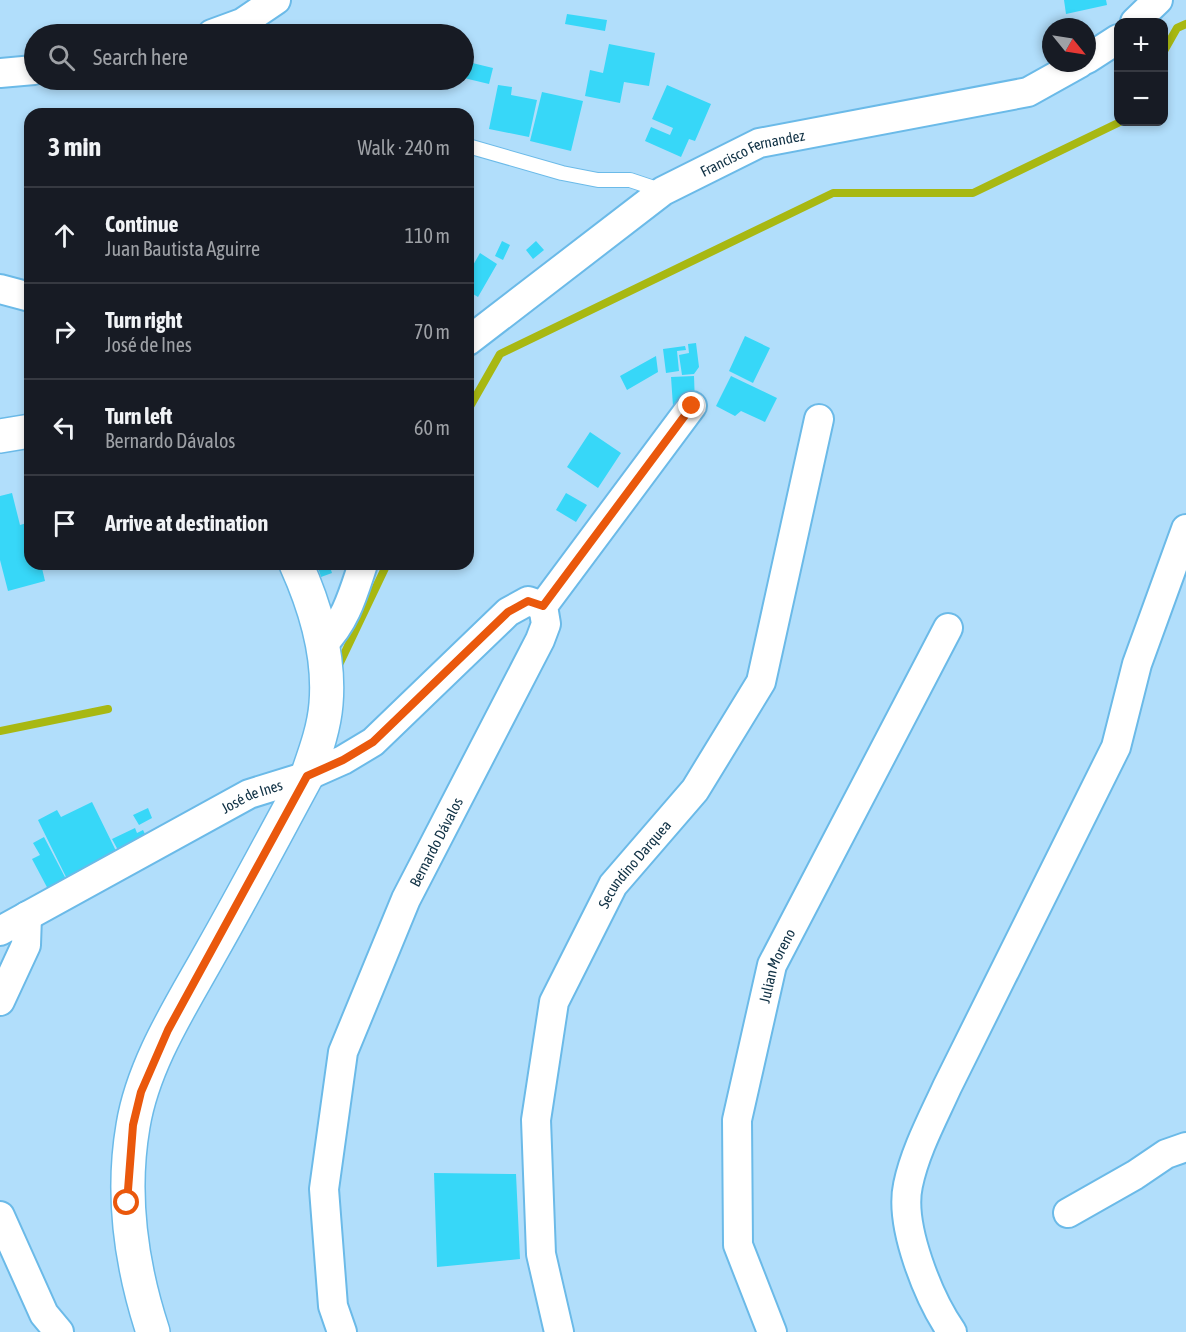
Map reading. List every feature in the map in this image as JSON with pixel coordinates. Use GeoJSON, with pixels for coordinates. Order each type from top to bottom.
{"type":"FeatureCollection","features":[{"type":"Feature","properties":{"kind":"main road"},"geometry":{"type":"LineString","coordinates":[[0,436],[24,432]]}},
{"type":"Feature","properties":{"kind":"main road"},"geometry":{"type":"LineString","coordinates":[[153,1332],[141,1294],[131,1249],[127,1203],[133,1125],[141,1092],[168,1030],[307,776],[321,734],[326,703],[323,644],[299,570]]}},
{"type":"Feature","properties":{"kind":"street"},"geometry":{"type":"LineString","coordinates":[[239,24],[276,0]]}},
{"type":"Feature","properties":{"kind":"street"},"geometry":{"type":"LineString","coordinates":[[1139,18],[1158,0]]}},
{"type":"Feature","properties":{"kind":"street"},"geometry":{"type":"LineString","coordinates":[[1096,53],[1114,42]]}},
{"type":"Feature","properties":{"kind":"street"},"geometry":{"type":"LineString","coordinates":[[0,73],[24,71]]}},
{"type":"Feature","properties":{"kind":"street","name":"Francisco Fernandez"},"geometry":{"type":"LineString","coordinates":[[474,336],[663,191],[759,143],[1028,92],[1064,72]]}},
{"type":"Feature","properties":{"kind":"street"},"geometry":{"type":"LineString","coordinates":[[0,289],[24,295]]}},
{"type":"Feature","properties":{"kind":"street"},"geometry":{"type":"LineString","coordinates":[[543,606],[692,406]]}},
{"type":"Feature","properties":{"kind":"street","name":"Secundino Darquea"},"geometry":{"type":"LineString","coordinates":[[559,1332],[541,1254],[536,1120],[554,1002],[613,885],[694,790],[761,682],[819,419]]}},
{"type":"Feature","properties":{"kind":"street"},"geometry":{"type":"LineString","coordinates":[[952,1332],[921,1275],[909,1228],[907,1187],[927,1131],[947,1087],[1116,747],[1137,664],[1186,529]]}},
{"type":"Feature","properties":{"kind":"street"},"geometry":{"type":"LineString","coordinates":[[323,644],[336,631],[347,614],[361,570]]}},
{"type":"Feature","properties":{"kind":"street","name":"José de Ines"},"geometry":{"type":"LineString","coordinates":[[0,931],[249,794],[307,776],[343,760],[373,742],[508,612],[528,601],[543,606]]}},
{"type":"Feature","properties":{"kind":"street","name":"Bernardo Dávalos"},"geometry":{"type":"LineString","coordinates":[[342,1332],[333,1306],[324,1189],[343,1052],[406,899],[540,640],[546,624],[543,606]]}},
{"type":"Feature","properties":{"kind":"street","name":"Julian Moreno"},"geometry":{"type":"LineString","coordinates":[[772,1332],[738,1245],[737,1120],[772,965],[948,628]]}},
{"type":"Feature","properties":{"kind":"street"},"geometry":{"type":"LineString","coordinates":[[0,1002],[26,945],[27,916]]}},
{"type":"Feature","properties":{"kind":"street"},"geometry":{"type":"LineString","coordinates":[[1068,1213],[1135,1175],[1166,1154],[1186,1147]]}},
{"type":"Feature","properties":{"kind":"street"},"geometry":{"type":"LineString","coordinates":[[0,1216],[44,1314],[59,1332]]}},
{"type":"Feature","properties":{"kind":"lane"},"geometry":{"type":"LineString","coordinates":[[474,148],[562,173],[598,180],[630,180],[663,191]]}},
{"type":"Feature","properties":{"kind":"building"},"geometry":{"type":"Polygon","coordinates":[[[1064,0],[1106,0],[1107,5],[1066,14],[1064,0]]]}},
{"type":"Feature","properties":{"kind":"building"},"geometry":{"type":"Polygon","coordinates":[[[567,14],[607,20],[605,31],[565,24],[567,14]]]}},
{"type":"Feature","properties":{"kind":"building"},"geometry":{"type":"Polygon","coordinates":[[[609,44],[655,53],[649,86],[624,82],[620,103],[585,96],[590,70],[603,73],[609,44]]]}},
{"type":"Feature","properties":{"kind":"building"},"geometry":{"type":"Polygon","coordinates":[[[474,63],[493,68],[489,84],[474,80],[474,63]]]}},
{"type":"Feature","properties":{"kind":"building"},"geometry":{"type":"Polygon","coordinates":[[[498,85],[512,87],[511,95],[537,100],[529,137],[489,129],[498,85]]]}},
{"type":"Feature","properties":{"kind":"building"},"geometry":{"type":"Polygon","coordinates":[[[667,85],[711,104],[695,141],[689,139],[681,157],[645,141],[651,127],[670,135],[673,128],[652,119],[667,85]]]}},
{"type":"Feature","properties":{"kind":"building"},"geometry":{"type":"Polygon","coordinates":[[[542,92],[583,101],[571,151],[530,141],[542,92]]]}},
{"type":"Feature","properties":{"kind":"building"},"geometry":{"type":"Polygon","coordinates":[[[502,241],[510,245],[503,260],[495,256],[502,241]]]}},
{"type":"Feature","properties":{"kind":"building"},"geometry":{"type":"Polygon","coordinates":[[[536,241],[544,250],[533,259],[526,250],[536,241]]]}},
{"type":"Feature","properties":{"kind":"building"},"geometry":{"type":"Polygon","coordinates":[[[480,253],[497,264],[478,297],[474,295],[474,264],[480,253]]]}},
{"type":"Feature","properties":{"kind":"building"},"geometry":{"type":"Polygon","coordinates":[[[745,336],[770,348],[753,383],[729,371],[745,336]]]}},
{"type":"Feature","properties":{"kind":"building"},"geometry":{"type":"Polygon","coordinates":[[[696,343],[699,367],[694,374],[682,375],[679,355],[689,353],[688,344],[696,343]]]}},
{"type":"Feature","properties":{"kind":"building"},"geometry":{"type":"Polygon","coordinates":[[[685,346],[686,350],[677,351],[679,371],[666,373],[663,349],[685,346]]]}},
{"type":"Feature","properties":{"kind":"building"},"geometry":{"type":"Polygon","coordinates":[[[656,356],[658,372],[627,390],[620,376],[656,356]]]}},
{"type":"Feature","properties":{"kind":"building"},"geometry":{"type":"Polygon","coordinates":[[[694,376],[695,404],[673,406],[671,377],[694,376]]]}},
{"type":"Feature","properties":{"kind":"building"},"geometry":{"type":"Polygon","coordinates":[[[731,376],[777,398],[765,422],[741,411],[735,416],[716,406],[731,376]]]}},
{"type":"Feature","properties":{"kind":"building"},"geometry":{"type":"Polygon","coordinates":[[[590,432],[621,453],[598,488],[567,467],[590,432]]]}},
{"type":"Feature","properties":{"kind":"building"},"geometry":{"type":"Polygon","coordinates":[[[12,493],[20,525],[24,524],[24,570],[42,570],[45,581],[8,591],[0,560],[0,496],[12,493]]]}},
{"type":"Feature","properties":{"kind":"building"},"geometry":{"type":"Polygon","coordinates":[[[566,493],[587,505],[576,522],[556,510],[566,493]]]}},
{"type":"Feature","properties":{"kind":"building"},"geometry":{"type":"Polygon","coordinates":[[[319,570],[331,570],[332,573],[321,577],[319,570]]]}},
{"type":"Feature","properties":{"kind":"building"},"geometry":{"type":"Polygon","coordinates":[[[92,802],[117,853],[67,879],[38,820],[57,810],[61,817],[92,802]]]}},
{"type":"Feature","properties":{"kind":"building"},"geometry":{"type":"Polygon","coordinates":[[[148,808],[152,818],[139,825],[133,815],[148,808]]]}},
{"type":"Feature","properties":{"kind":"building"},"geometry":{"type":"Polygon","coordinates":[[[135,828],[137,833],[143,830],[147,838],[119,852],[112,839],[135,828]]]}},
{"type":"Feature","properties":{"kind":"building"},"geometry":{"type":"Polygon","coordinates":[[[44,837],[67,881],[49,891],[32,859],[40,855],[33,843],[44,837]]]}},
{"type":"Feature","properties":{"kind":"building"},"geometry":{"type":"Polygon","coordinates":[[[434,1173],[516,1174],[520,1259],[437,1267],[434,1173]]]}},
{"type":"Feature","properties":{"kind":"waterway"},"geometry":{"type":"LineString","coordinates":[[1168,44],[1177,28],[1186,24]]}},
{"type":"Feature","properties":{"kind":"waterway"},"geometry":{"type":"LineString","coordinates":[[474,400],[500,354],[833,193],[973,193],[1114,125]]}},
{"type":"Feature","properties":{"kind":"waterway"},"geometry":{"type":"LineString","coordinates":[[337,669],[384,570]]}},
{"type":"Feature","properties":{"kind":"waterway"},"geometry":{"type":"LineString","coordinates":[[0,731],[108,709]]}},
{"type":"Feature","properties":{"kind":"route"},"geometry":{"type":"LineString","coordinates":[[127,1203],[133,1125],[141,1092],[168,1030],[307,776],[343,760],[373,742],[508,612],[528,601],[543,606],[692,406]]}}]}
